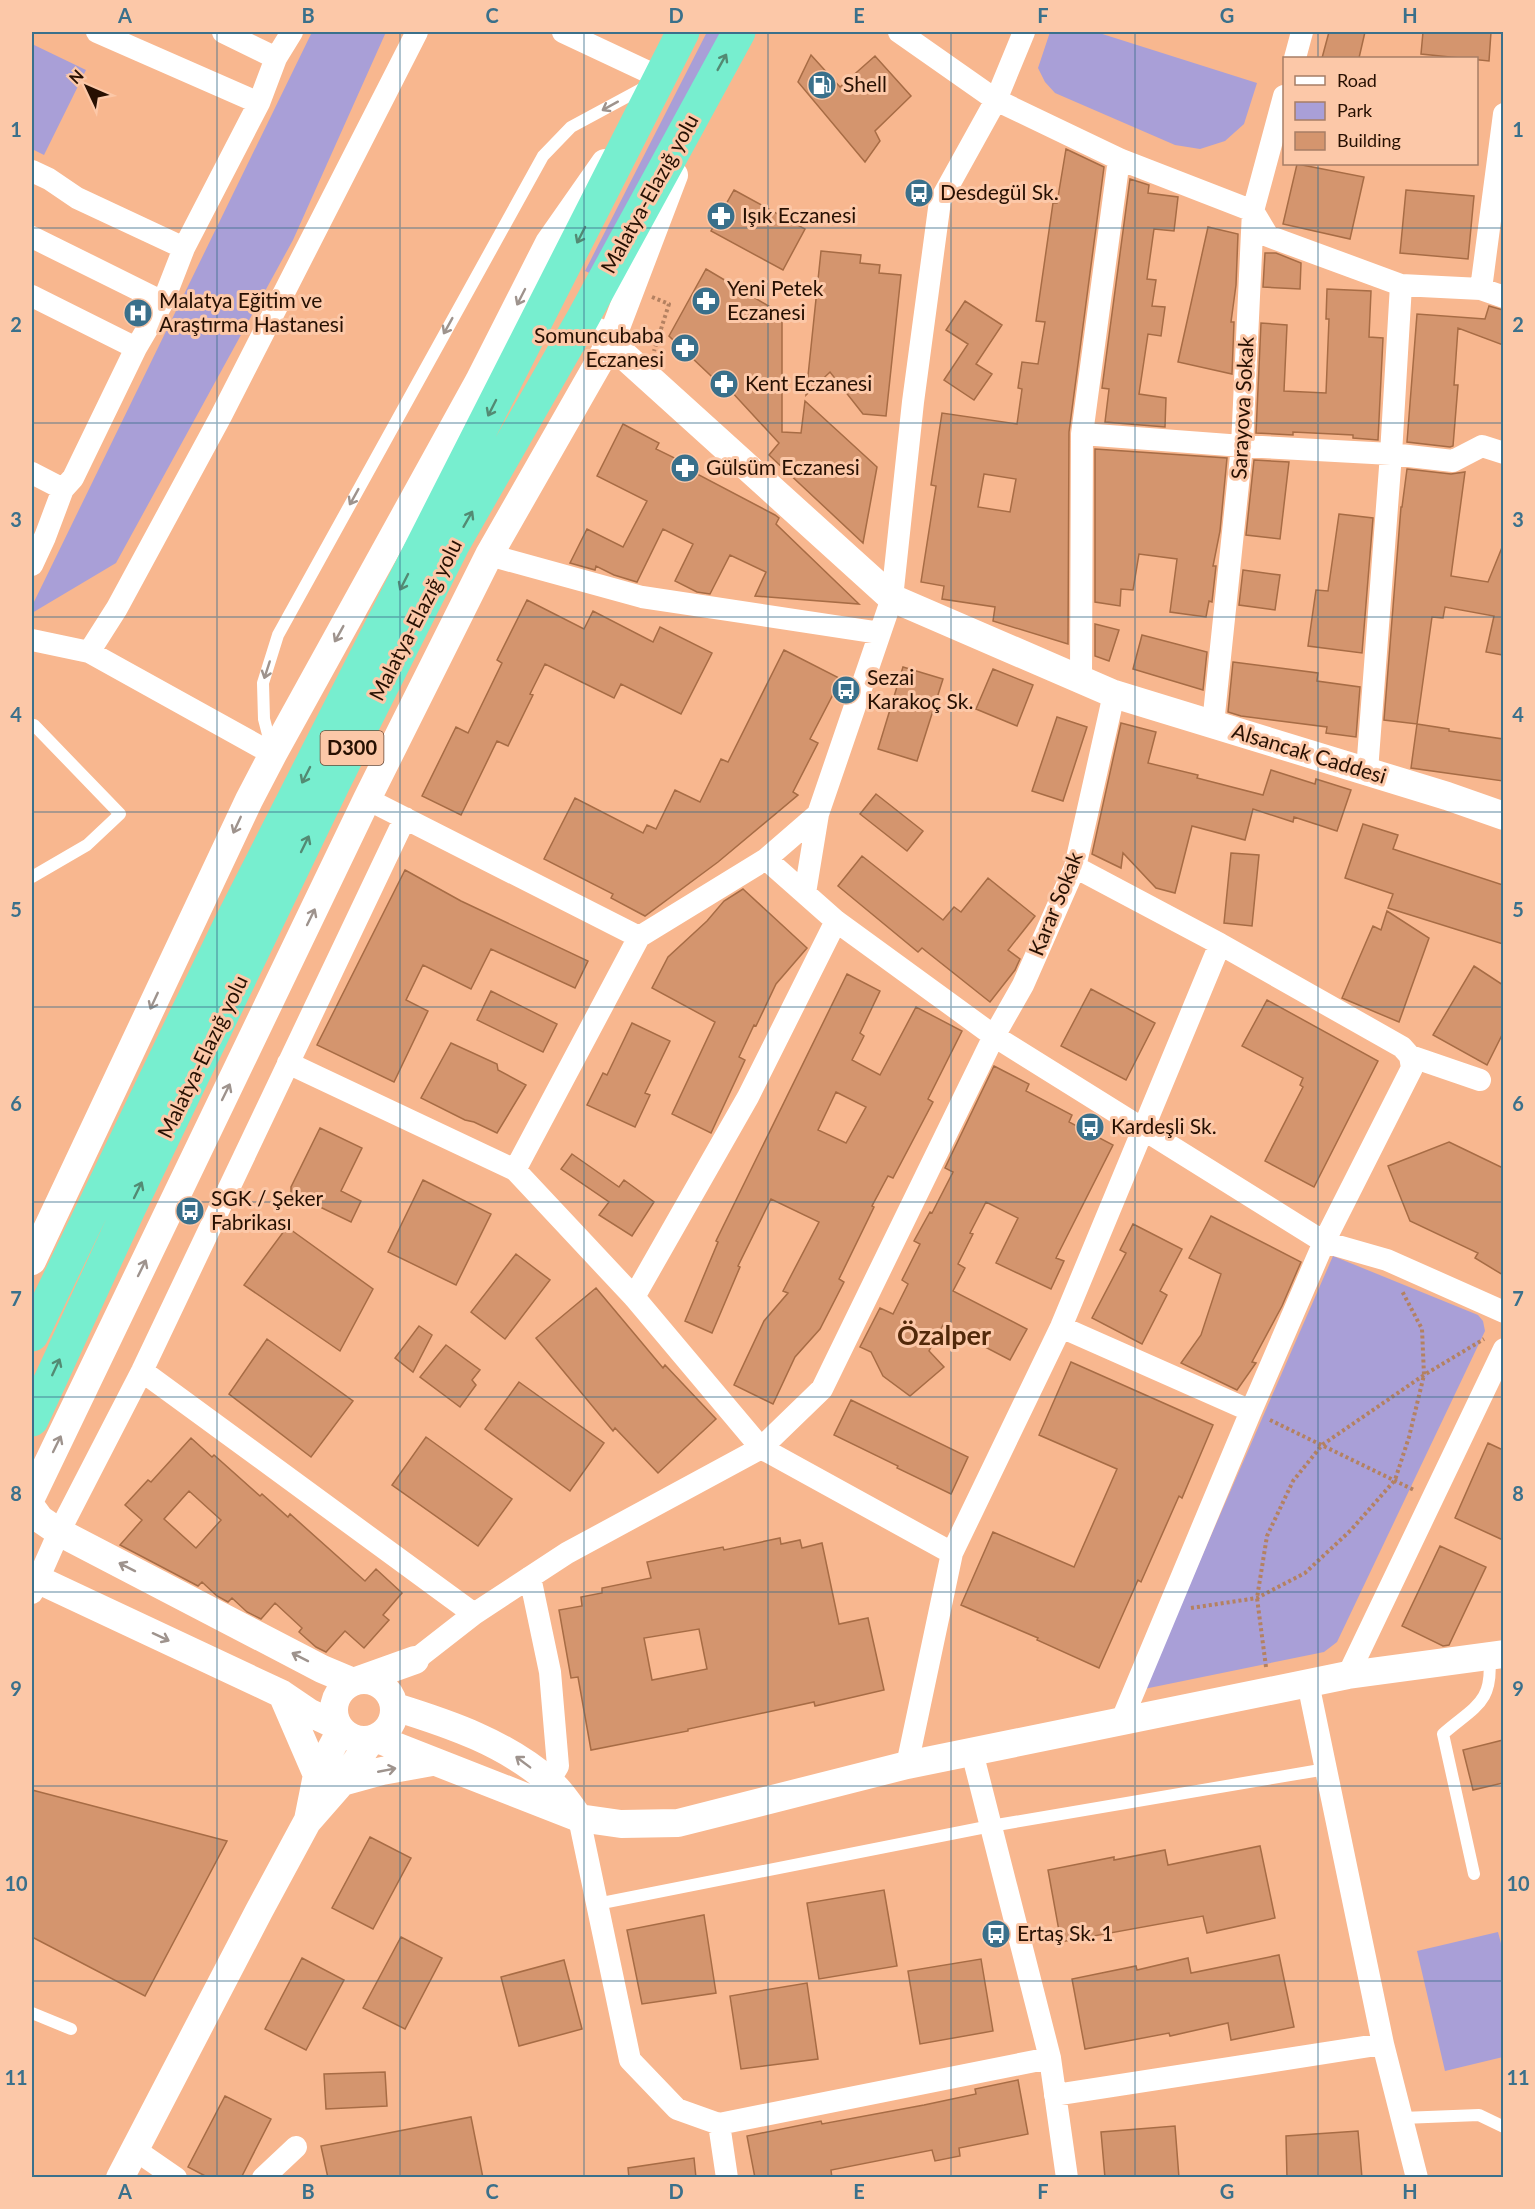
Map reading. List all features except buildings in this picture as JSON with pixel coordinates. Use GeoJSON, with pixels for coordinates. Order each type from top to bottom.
{"type":"FeatureCollection","features":[{"type":"Feature","properties":{"kind":"highway","name":"Malatya-Elazığ yolu"},"geometry":{"type":"LineString","coordinates":[[32,1335],[228,928],[683,32]]}},
{"type":"Feature","properties":{"kind":"highway","name":"Malatya-Elazığ yolu"},"geometry":{"type":"LineString","coordinates":[[32,1420],[134,1198],[334,783],[453,545],[583,318],[739,32]]}},
{"type":"Feature","properties":{"kind":"street"},"geometry":{"type":"LineString","coordinates":[[97,32],[260,103]]}},
{"type":"Feature","properties":{"kind":"street"},"geometry":{"type":"LineString","coordinates":[[223,32],[276,58]]}},
{"type":"Feature","properties":{"kind":"street"},"geometry":{"type":"LineString","coordinates":[[32,565],[38,534],[63,489],[73,478],[136,348],[163,302],[184,248],[260,103],[276,58],[292,32]]}},
{"type":"Feature","properties":{"kind":"street"},"geometry":{"type":"LineString","coordinates":[[89,652],[117,608],[221,416],[417,32]]}},
{"type":"Feature","properties":{"kind":"street"},"geometry":{"type":"LineString","coordinates":[[563,32],[661,78]]}},
{"type":"Feature","properties":{"kind":"street"},"geometry":{"type":"LineString","coordinates":[[899,32],[996,100],[1119,159],[1253,211],[1268,236],[1401,285],[1481,289],[1503,297]]}},
{"type":"Feature","properties":{"kind":"street"},"geometry":{"type":"LineString","coordinates":[[805,893],[818,814],[892,598],[940,201],[996,100],[1024,32]]}},
{"type":"Feature","properties":{"kind":"street"},"geometry":{"type":"LineString","coordinates":[[1295,57],[1302,32]]}},
{"type":"Feature","properties":{"kind":"street"},"geometry":{"type":"LineString","coordinates":[[32,1496],[368,799],[489,555],[610,343],[705,93]]}},
{"type":"Feature","properties":{"kind":"street","name":"Sarayova Sokak"},"geometry":{"type":"LineString","coordinates":[[1213,724],[1242,446],[1253,211],[1283,100]]}},
{"type":"Feature","properties":{"kind":"street"},"geometry":{"type":"LineString","coordinates":[[32,1261],[249,800],[273,754],[479,381],[549,243],[645,108]]}},
{"type":"Feature","properties":{"kind":"street"},"geometry":{"type":"LineString","coordinates":[[1481,289],[1503,119]]}},
{"type":"Feature","properties":{"kind":"street"},"geometry":{"type":"LineString","coordinates":[[1081,679],[1082,434],[1119,159]]}},
{"type":"Feature","properties":{"kind":"street"},"geometry":{"type":"LineString","coordinates":[[32,171],[49,179],[77,198],[184,248]]}},
{"type":"Feature","properties":{"kind":"street"},"geometry":{"type":"LineString","coordinates":[[32,237],[163,302]]}},
{"type":"Feature","properties":{"kind":"street"},"geometry":{"type":"LineString","coordinates":[[1367,771],[1391,454],[1401,285]]}},
{"type":"Feature","properties":{"kind":"street"},"geometry":{"type":"LineString","coordinates":[[32,296],[136,348]]}},
{"type":"Feature","properties":{"kind":"street","name":"Alsancak Caddesi"},"geometry":{"type":"LineString","coordinates":[[583,318],[892,598],[1113,693],[1367,771],[1503,816]]}},
{"type":"Feature","properties":{"kind":"street"},"geometry":{"type":"LineString","coordinates":[[1082,434],[1391,454],[1452,461],[1482,446],[1503,453]]}},
{"type":"Feature","properties":{"kind":"street"},"geometry":{"type":"LineString","coordinates":[[32,473],[63,489]]}},
{"type":"Feature","properties":{"kind":"street"},"geometry":{"type":"LineString","coordinates":[[489,555],[642,597],[880,633]]}},
{"type":"Feature","properties":{"kind":"street"},"geometry":{"type":"LineString","coordinates":[[32,640],[89,652],[273,754]]}},
{"type":"Feature","properties":{"kind":"street","name":"Karar Sokak"},"geometry":{"type":"LineString","coordinates":[[415,1660],[474,1614],[567,1553],[761,1448],[822,1389],[994,1036],[1023,985],[1075,867],[1113,693]]}},
{"type":"Feature","properties":{"kind":"street"},"geometry":{"type":"LineString","coordinates":[[368,799],[639,937]]}},
{"type":"Feature","properties":{"kind":"street"},"geometry":{"type":"LineString","coordinates":[[515,1170],[639,937],[766,859],[818,814]]}},
{"type":"Feature","properties":{"kind":"street"},"geometry":{"type":"LineString","coordinates":[[405,818],[142,1371],[34,1585],[282,1694],[357,1740],[373,1739],[579,1818],[621,1824],[678,1823],[907,1765],[1348,1675],[1496,1655]]}},
{"type":"Feature","properties":{"kind":"street"},"geometry":{"type":"LineString","coordinates":[[766,859],[836,921],[994,1036],[1324,1242],[1387,1260],[1503,1312]]}},
{"type":"Feature","properties":{"kind":"street"},"geometry":{"type":"LineString","coordinates":[[1075,867],[1220,944],[1402,1047],[1410,1056],[1480,1080]]}},
{"type":"Feature","properties":{"kind":"street"},"geometry":{"type":"LineString","coordinates":[[634,1297],[748,1097],[836,921]]}},
{"type":"Feature","properties":{"kind":"street"},"geometry":{"type":"LineString","coordinates":[[907,1765],[952,1553],[1061,1327],[1220,944]]}},
{"type":"Feature","properties":{"kind":"street"},"geometry":{"type":"LineString","coordinates":[[1121,1722],[1324,1242],[1412,1068],[1410,1056]]}},
{"type":"Feature","properties":{"kind":"street"},"geometry":{"type":"LineString","coordinates":[[288,1063],[515,1170],[634,1297],[761,1448],[952,1553]]}},
{"type":"Feature","properties":{"kind":"street"},"geometry":{"type":"LineString","coordinates":[[1061,1327],[1251,1411]]}},
{"type":"Feature","properties":{"kind":"street"},"geometry":{"type":"LineString","coordinates":[[1348,1675],[1431,1498],[1498,1341]]}},
{"type":"Feature","properties":{"kind":"street"},"geometry":{"type":"LineString","coordinates":[[142,1371],[474,1614]]}},
{"type":"Feature","properties":{"kind":"street"},"geometry":{"type":"LineString","coordinates":[[32,1508],[40,1519],[59,1532],[322,1669],[356,1681],[379,1683],[387,1689],[394,1705],[439,1720],[506,1749],[549,1781],[579,1818],[630,2060],[677,2109],[718,2124],[1050,2058]]}},
{"type":"Feature","properties":{"kind":"street"},"geometry":{"type":"LineString","coordinates":[[530,1577],[550,1672],[558,1766],[549,1781]]}},
{"type":"Feature","properties":{"kind":"street"},"geometry":{"type":"LineString","coordinates":[[120,2178],[330,1779],[340,1728],[335,1719],[336,1698],[341,1690],[356,1681],[415,1660]]}},
{"type":"Feature","properties":{"kind":"street"},"geometry":{"type":"LineString","coordinates":[[330,1779],[373,1739],[386,1732],[391,1725],[394,1705],[415,1660]]}},
{"type":"Feature","properties":{"kind":"street"},"geometry":{"type":"LineString","coordinates":[[1308,1683],[1383,2044],[1418,2178]]}},
{"type":"Feature","properties":{"kind":"street"},"geometry":{"type":"LineString","coordinates":[[282,1694],[330,1779]]}},
{"type":"Feature","properties":{"kind":"street"},"geometry":{"type":"LineString","coordinates":[[972,1752],[1050,2058],[1067,2178]]}},
{"type":"Feature","properties":{"kind":"street"},"geometry":{"type":"LineString","coordinates":[[330,1779],[432,1762]]}},
{"type":"Feature","properties":{"kind":"street"},"geometry":{"type":"LineString","coordinates":[[1055,2095],[1383,2044]]}},
{"type":"Feature","properties":{"kind":"street"},"geometry":{"type":"LineString","coordinates":[[718,2124],[727,2178]]}},
{"type":"Feature","properties":{"kind":"street"},"geometry":{"type":"LineString","coordinates":[[263,2178],[296,2147]]}},
{"type":"Feature","properties":{"kind":"street"},"geometry":{"type":"LineString","coordinates":[[134,2149],[176,2178]]}},
{"type":"Feature","properties":{"kind":"lane"},"geometry":{"type":"LineString","coordinates":[[273,754],[264,719],[263,683],[278,635],[543,156],[571,127],[661,78]]}},
{"type":"Feature","properties":{"kind":"lane"},"geometry":{"type":"LineString","coordinates":[[32,726],[34,725],[120,814],[87,845],[32,877]]}},
{"type":"Feature","properties":{"kind":"lane"},"geometry":{"type":"LineString","coordinates":[[1474,1874],[1443,1734],[1486,1698],[1496,1655]]}},
{"type":"Feature","properties":{"kind":"lane"},"geometry":{"type":"LineString","coordinates":[[597,1904],[991,1826],[1326,1769]]}},
{"type":"Feature","properties":{"kind":"lane"},"geometry":{"type":"LineString","coordinates":[[32,2013],[71,2029]]}},
{"type":"Feature","properties":{"kind":"lane"},"geometry":{"type":"LineString","coordinates":[[1402,2118],[1479,2115],[1503,2127]]}},
{"type":"Feature","properties":{"kind":"path"},"geometry":{"type":"LineString","coordinates":[[653,354],[669,304]]}},
{"type":"Feature","properties":{"kind":"path"},"geometry":{"type":"LineString","coordinates":[[1167,1612],[1257,1598],[1305,1573],[1351,1530],[1395,1480],[1409,1437],[1424,1375],[1422,1329],[1387,1260]]}},
{"type":"Feature","properties":{"kind":"path"},"geometry":{"type":"LineString","coordinates":[[1269,1691],[1257,1598],[1267,1536],[1293,1481],[1322,1445],[1424,1375],[1498,1341]]}},
{"type":"Feature","properties":{"kind":"path"},"geometry":{"type":"LineString","coordinates":[[1251,1411],[1431,1498]]}},
{"type":"Feature","properties":{"kind":"green space"},"geometry":{"type":"Polygon","coordinates":[[[312,32],[386,32],[293,240],[116,563],[32,613],[32,606],[312,32]]]}},
{"type":"Feature","properties":{"kind":"green space"},"geometry":{"type":"Polygon","coordinates":[[[707,32],[725,32],[599,277],[585,271],[707,32]]]}},
{"type":"Feature","properties":{"kind":"green space"},"geometry":{"type":"Polygon","coordinates":[[[1050,32],[1096,32],[1257,83],[1244,124],[1225,141],[1200,149],[1175,145],[1055,93],[1045,82],[1038,68],[1050,32]]]}},
{"type":"Feature","properties":{"kind":"green space"},"geometry":{"type":"Polygon","coordinates":[[[32,44],[86,70],[44,155],[32,149],[32,44]]]}},
{"type":"Feature","properties":{"kind":"green space"},"geometry":{"type":"Polygon","coordinates":[[[1333,1256],[1478,1315],[1483,1321],[1485,1331],[1337,1642],[1324,1652],[1144,1689],[1333,1256]]]}},
{"type":"Feature","properties":{"kind":"green space"},"geometry":{"type":"Polygon","coordinates":[[[1498,1932],[1504,1955],[1503,2057],[1445,2071],[1417,1951],[1498,1932]]]}},
{"type":"Feature","properties":{"kind":"place","name":"Shell"},"geometry":{"type":"Point","coordinates":[822,85]}},
{"type":"Feature","properties":{"kind":"place","name":"Desdegül Sk."},"geometry":{"type":"Point","coordinates":[919,193]}},
{"type":"Feature","properties":{"kind":"place","name":"Işık Eczanesi"},"geometry":{"type":"Point","coordinates":[721,216]}},
{"type":"Feature","properties":{"kind":"place","name":"Yeni Petek Eczanesi"},"geometry":{"type":"Point","coordinates":[706,301]}},
{"type":"Feature","properties":{"kind":"place","name":"Malatya Eğitim ve Araştırma Hastanesi"},"geometry":{"type":"Point","coordinates":[138,313]}},
{"type":"Feature","properties":{"kind":"place","name":"Somuncubaba Eczanesi"},"geometry":{"type":"Point","coordinates":[685,348]}},
{"type":"Feature","properties":{"kind":"place","name":"Kent Eczanesi"},"geometry":{"type":"Point","coordinates":[724,384]}},
{"type":"Feature","properties":{"kind":"place","name":"Gülsüm Eczanesi"},"geometry":{"type":"Point","coordinates":[685,468]}},
{"type":"Feature","properties":{"kind":"place","name":"Sezai Karakoç Sk."},"geometry":{"type":"Point","coordinates":[846,690]}},
{"type":"Feature","properties":{"kind":"place","name":"Kardeşli Sk."},"geometry":{"type":"Point","coordinates":[1090,1127]}},
{"type":"Feature","properties":{"kind":"place","name":"SGK / Şeker Fabrikası"},"geometry":{"type":"Point","coordinates":[190,1211]}},
{"type":"Feature","properties":{"kind":"place","name":"Ertaş Sk. 1"},"geometry":{"type":"Point","coordinates":[996,1934]}},
{"type":"Feature","properties":{"kind":"district","name":"Özalper"},"geometry":{"type":"Point","coordinates":[944,1336]}}]}
